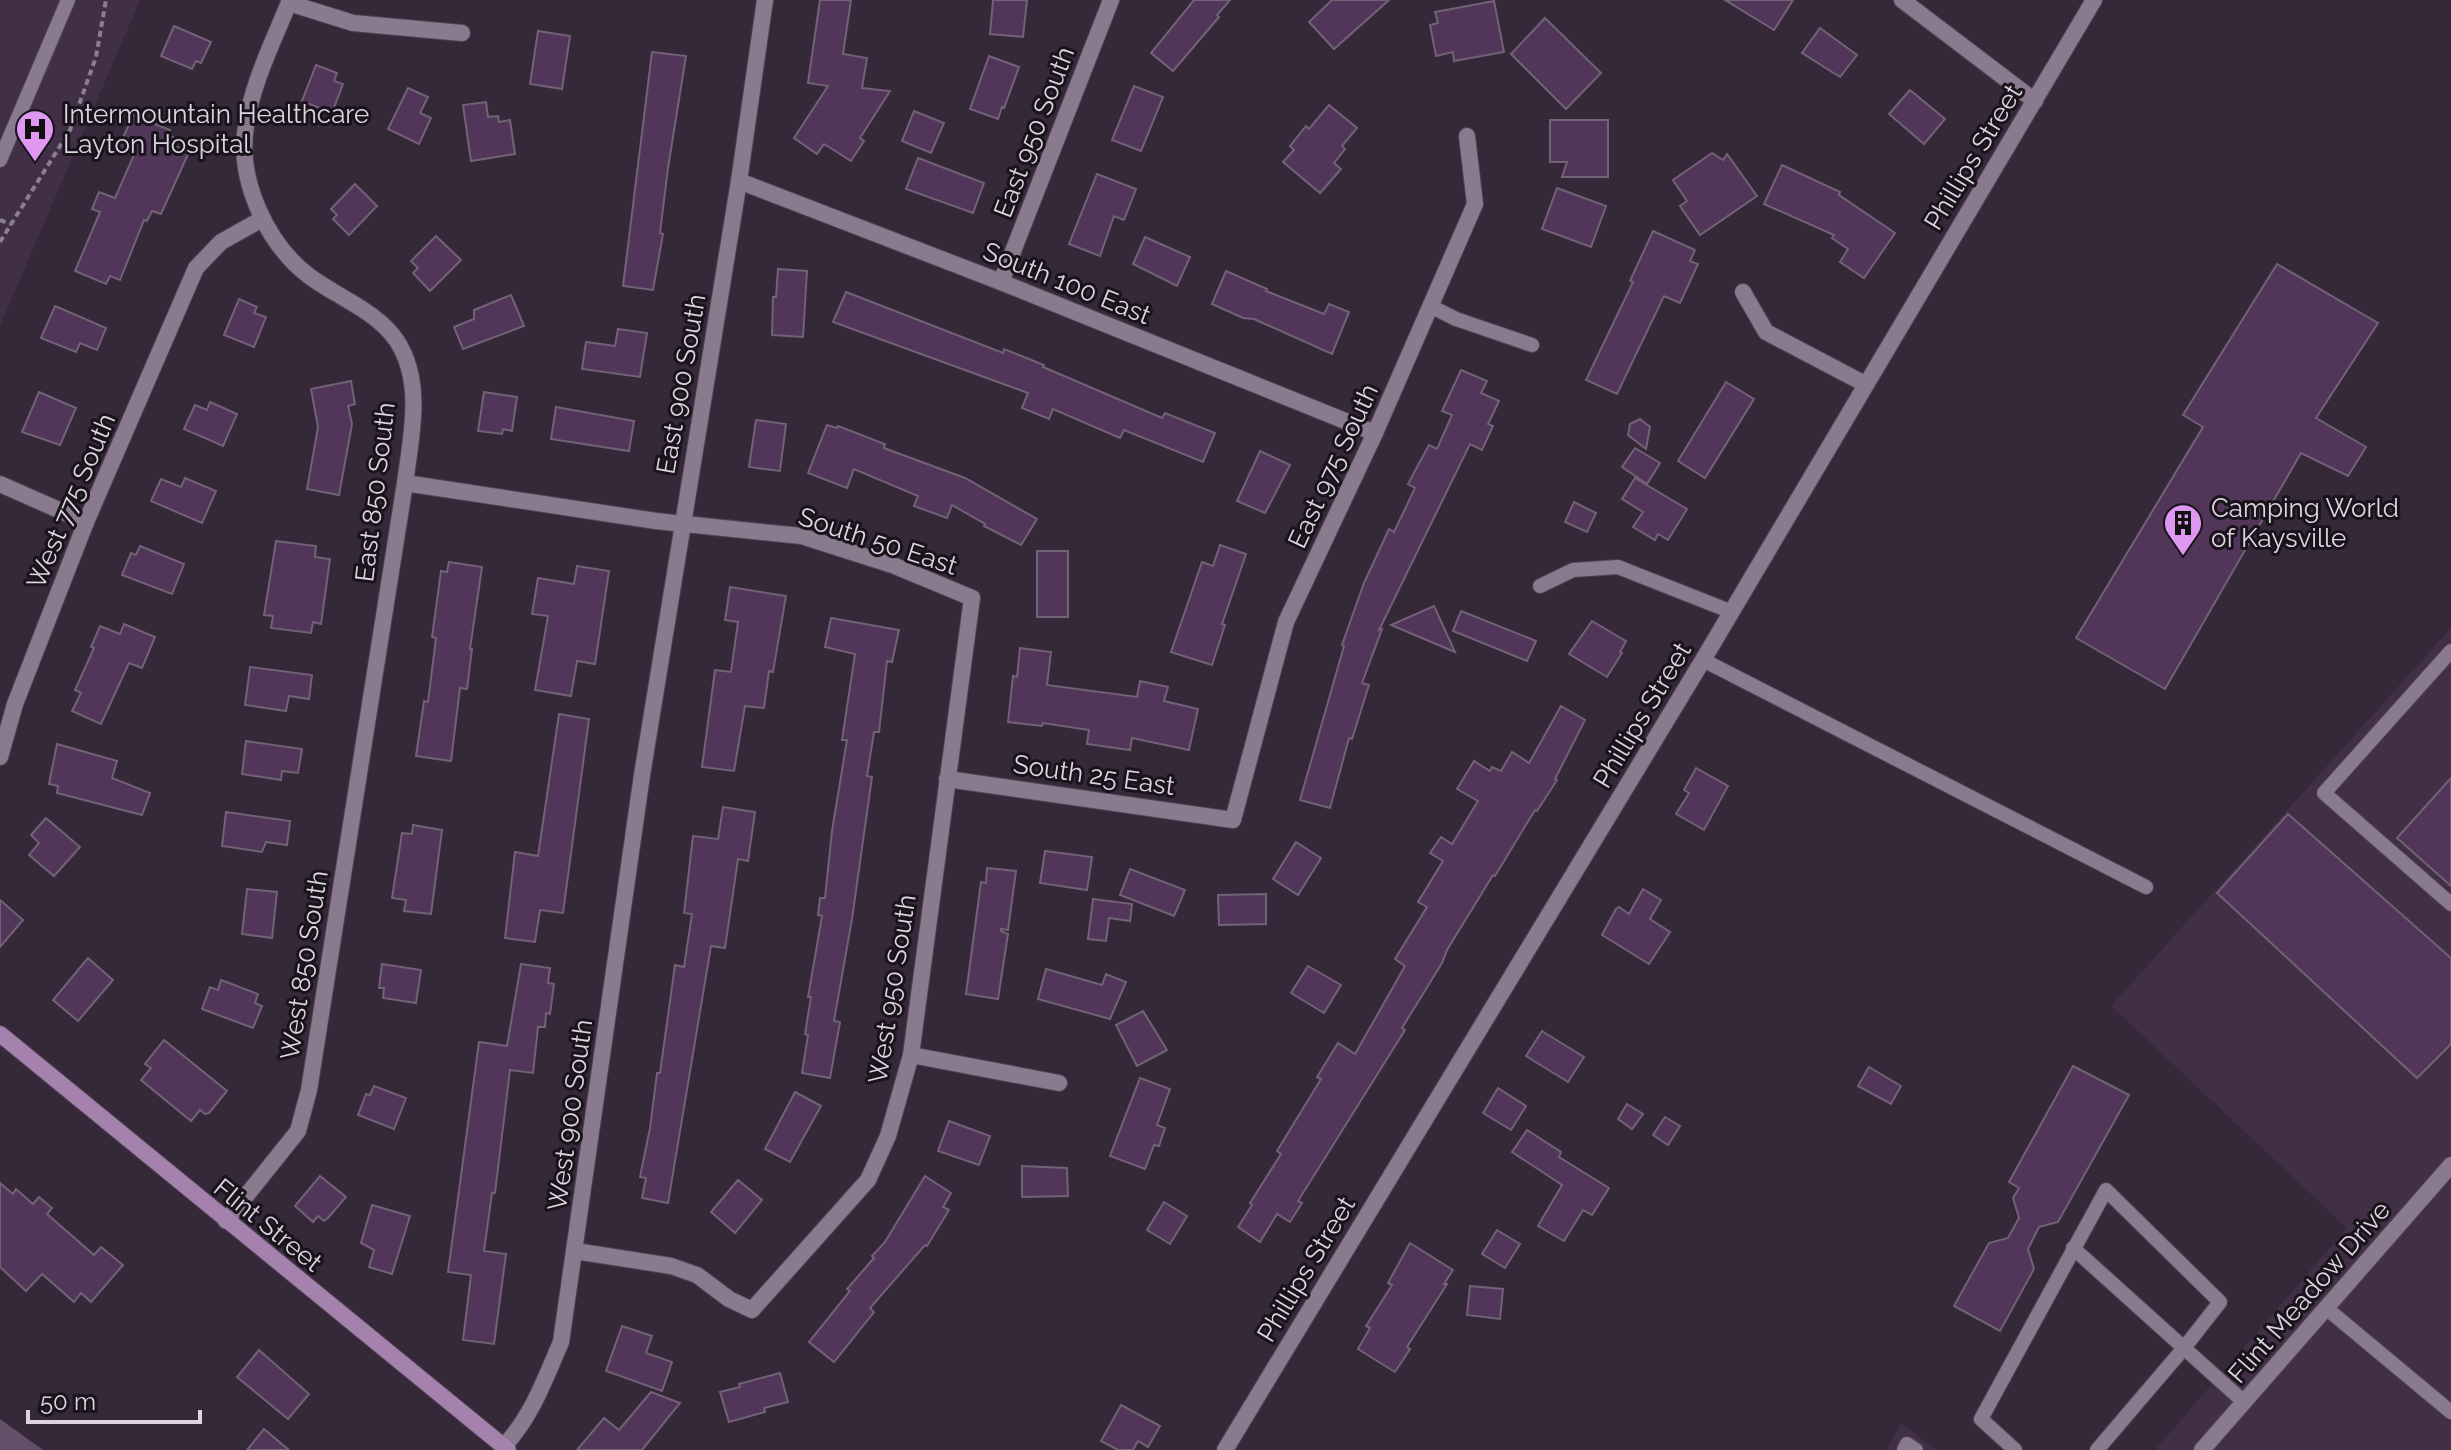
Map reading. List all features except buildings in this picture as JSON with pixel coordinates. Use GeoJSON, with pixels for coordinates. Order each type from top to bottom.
{"type":"FeatureCollection","features":[{"type":"Feature","properties":{"kind":"street","name":"East 900 South"},"geometry":{"type":"LineString","coordinates":[[642,775],[739,181],[765,0]]}},
{"type":"Feature","properties":{"kind":"street","name":"East 950 South"},"geometry":{"type":"LineString","coordinates":[[1001,282],[1111,0]]}},
{"type":"Feature","properties":{"kind":"street"},"geometry":{"type":"LineString","coordinates":[[1902,0],[2035,101]]}},
{"type":"Feature","properties":{"kind":"street","name":"Phillips Street"},"geometry":{"type":"LineString","coordinates":[[1225,1450],[1732,612],[2094,0]]}},
{"type":"Feature","properties":{"kind":"street"},"geometry":{"type":"LineString","coordinates":[[289,2],[353,23],[462,33]]}},
{"type":"Feature","properties":{"kind":"street","name":"East 850 South"},"geometry":{"type":"LineString","coordinates":[[289,2],[245,127],[246,169],[262,219],[295,265],[326,289],[371,316],[396,340],[410,370],[414,414],[371,692]]}},
{"type":"Feature","properties":{"kind":"street","name":"East 975 South"},"geometry":{"type":"LineString","coordinates":[[1233,820],[1286,622],[1432,307],[1475,204],[1467,136]]}},
{"type":"Feature","properties":{"kind":"street","name":"South 100 East"},"geometry":{"type":"LineString","coordinates":[[739,181],[1001,282],[1375,433]]}},
{"type":"Feature","properties":{"kind":"street","name":"West 775 South"},"geometry":{"type":"LineString","coordinates":[[0,757],[15,704],[86,522],[196,268],[221,242],[262,219]]}},
{"type":"Feature","properties":{"kind":"street"},"geometry":{"type":"LineString","coordinates":[[1743,292],[1766,332],[1865,384]]}},
{"type":"Feature","properties":{"kind":"street","name":"South 50 East"},"geometry":{"type":"LineString","coordinates":[[405,483],[682,523],[801,536],[895,566],[972,598],[954,723]]}},
{"type":"Feature","properties":{"kind":"street"},"geometry":{"type":"LineString","coordinates":[[0,484],[86,522]]}},
{"type":"Feature","properties":{"kind":"street","name":"West 850 South"},"geometry":{"type":"LineString","coordinates":[[226,1221],[298,1131],[309,1090],[371,692]]}},
{"type":"Feature","properties":{"kind":"street","name":"West 950 South"},"geometry":{"type":"LineString","coordinates":[[575,1251],[671,1266],[697,1275],[729,1299],[752,1310],[868,1180],[888,1136],[911,1055],[954,723]]}},
{"type":"Feature","properties":{"kind":"street","name":"West 900 South"},"geometry":{"type":"LineString","coordinates":[[506,1448],[535,1404],[561,1342],[642,775]]}},
{"type":"Feature","properties":{"kind":"street","name":"South 25 East"},"geometry":{"type":"LineString","coordinates":[[947,779],[1233,820]]}},
{"type":"Feature","properties":{"kind":"street","name":"Flint Street"},"geometry":{"type":"LineString","coordinates":[[0,1034],[506,1448]]}},
{"type":"Feature","properties":{"kind":"street"},"geometry":{"type":"LineString","coordinates":[[911,1055],[1059,1083]]}},
{"type":"Feature","properties":{"kind":"street","name":"Flint Meadow Drive"},"geometry":{"type":"LineString","coordinates":[[2202,1450],[2451,1165]]}},
{"type":"Feature","properties":{"kind":"lane"},"geometry":{"type":"LineString","coordinates":[[0,160],[68,0]]}},
{"type":"Feature","properties":{"kind":"lane"},"geometry":{"type":"LineString","coordinates":[[1432,307],[1456,319],[1532,345]]}},
{"type":"Feature","properties":{"kind":"lane"},"geometry":{"type":"LineString","coordinates":[[1540,586],[1573,570],[1618,567],[1732,612]]}},
{"type":"Feature","properties":{"kind":"lane"},"geometry":{"type":"LineString","coordinates":[[2451,651],[2324,793],[2451,904]]}},
{"type":"Feature","properties":{"kind":"lane"},"geometry":{"type":"LineString","coordinates":[[1703,660],[2146,887]]}},
{"type":"Feature","properties":{"kind":"lane"},"geometry":{"type":"LineString","coordinates":[[2015,1450],[1981,1419],[2106,1190],[2220,1302],[2097,1450]]}},
{"type":"Feature","properties":{"kind":"lane"},"geometry":{"type":"LineString","coordinates":[[2073,1248],[2244,1402]]}},
{"type":"Feature","properties":{"kind":"lane"},"geometry":{"type":"LineString","coordinates":[[2326,1308],[2451,1412]]}},
{"type":"Feature","properties":{"kind":"lane"},"geometry":{"type":"LineString","coordinates":[[1904,1450],[1907,1444],[1916,1450]]}},
{"type":"Feature","properties":{"kind":"path"},"geometry":{"type":"LineString","coordinates":[[0,242],[70,130],[96,57],[106,0]]}},
{"type":"Feature","properties":{"kind":"path"},"geometry":{"type":"LineString","coordinates":[[0,220],[11,224]]}},
{"type":"Feature","properties":{"kind":"shaded area","name":"Intermountain Healthcare Layton Hospital"},"geometry":{"type":"Polygon","coordinates":[[[0,0],[140,0],[0,326],[0,0]]]}},
{"type":"Feature","properties":{"kind":"shaded area"},"geometry":{"type":"Polygon","coordinates":[[[2451,628],[2451,1450],[2155,1450],[2347,1228],[2111,1006],[2451,628]]]}},
{"type":"Feature","properties":{"kind":"shaded area"},"geometry":{"type":"Polygon","coordinates":[[[0,1419],[43,1450],[0,1450],[0,1419]]]}},
{"type":"Feature","properties":{"kind":"shaded area"},"geometry":{"type":"Polygon","coordinates":[[[1901,1423],[1936,1450],[1886,1450],[1901,1423]]]}},
{"type":"Feature","properties":{"kind":"place","name":"Intermountain Healthcare Layton Hospital"},"geometry":{"type":"Point","coordinates":[35,163]}},
{"type":"Feature","properties":{"kind":"place","name":"Camping World of Kaysville"},"geometry":{"type":"Point","coordinates":[2183,557]}}]}
